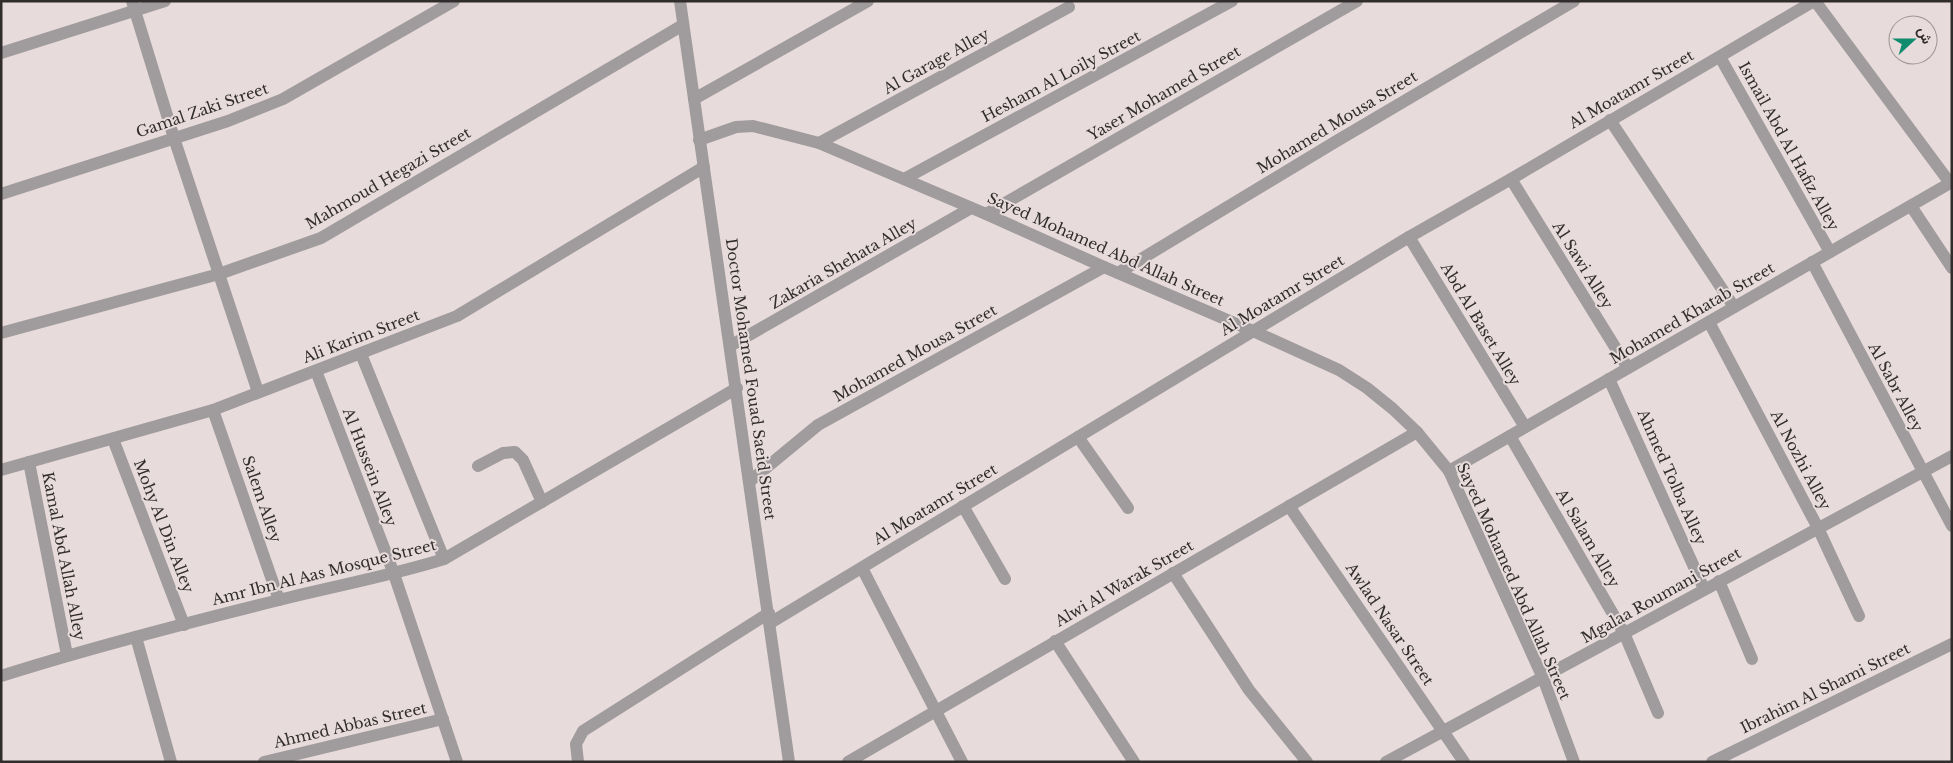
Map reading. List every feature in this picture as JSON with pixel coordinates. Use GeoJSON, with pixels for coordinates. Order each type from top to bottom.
{"type":"FeatureCollection","features":[{"type":"Feature","properties":{"kind":"street"},"geometry":{"type":"LineString","coordinates":[[1,53],[134,6],[165,1]]}},
{"type":"Feature","properties":{"kind":"street","name":"Gamal Zaki Street"},"geometry":{"type":"LineString","coordinates":[[1,194],[228,121],[283,99],[454,1]]}},
{"type":"Feature","properties":{"kind":"street","name":"Doctor Mohamed Fouad Saeid Street"},"geometry":{"type":"LineString","coordinates":[[680,1],[789,762]]}},
{"type":"Feature","properties":{"kind":"street"},"geometry":{"type":"LineString","coordinates":[[694,100],[868,1]]}},
{"type":"Feature","properties":{"kind":"street","name":"Hesham Al Loily Street"},"geometry":{"type":"LineString","coordinates":[[904,179],[1232,1]]}},
{"type":"Feature","properties":{"kind":"street","name":"Yaser Mohamed Street"},"geometry":{"type":"LineString","coordinates":[[986,214],[1357,1]]}},
{"type":"Feature","properties":{"kind":"street","name":"Mohamed Mousa Street"},"geometry":{"type":"LineString","coordinates":[[1118,274],[1326,147],[1574,1]]}},
{"type":"Feature","properties":{"kind":"street"},"geometry":{"type":"LineString","coordinates":[[1815,1],[1951,183]]}},
{"type":"Feature","properties":{"kind":"street","name":"Al Moatamr Street"},"geometry":{"type":"LineString","coordinates":[[577,761],[576,744],[583,731],[769,618],[862,568],[1409,237],[1815,1]]}},
{"type":"Feature","properties":{"kind":"street"},"geometry":{"type":"LineString","coordinates":[[134,6],[174,138],[258,392]]}},
{"type":"Feature","properties":{"kind":"street","name":"Al Garage Alley"},"geometry":{"type":"LineString","coordinates":[[819,143],[1069,7]]}},
{"type":"Feature","properties":{"kind":"street","name":"Mahmoud Hegazi Street"},"geometry":{"type":"LineString","coordinates":[[1,333],[219,274],[322,238],[683,25]]}},
{"type":"Feature","properties":{"kind":"street","name":"Ismail Abd Al Hafiz Alley"},"geometry":{"type":"LineString","coordinates":[[1720,57],[1830,252]]}},
{"type":"Feature","properties":{"kind":"street"},"geometry":{"type":"LineString","coordinates":[[1610,120],[1734,307]]}},
{"type":"Feature","properties":{"kind":"street","name":"Sayed Mohamed Abd Allah Street"},"geometry":{"type":"LineString","coordinates":[[700,140],[745,126],[819,143],[986,214],[1104,268],[1253,331],[1339,370],[1386,404],[1417,432],[1449,471],[1543,678],[1574,762]]}},
{"type":"Feature","properties":{"kind":"street","name":"Ali Karim Street"},"geometry":{"type":"LineString","coordinates":[[1,470],[213,410],[457,316],[704,167]]}},
{"type":"Feature","properties":{"kind":"street","name":"Al Sawi Alley"},"geometry":{"type":"LineString","coordinates":[[1511,179],[1628,368]]}},
{"type":"Feature","properties":{"kind":"street","name":"Mohamed Khatab Street"},"geometry":{"type":"LineString","coordinates":[[1449,471],[1951,183]]}},
{"type":"Feature","properties":{"kind":"street"},"geometry":{"type":"LineString","coordinates":[[1911,206],[1952,268]]}},
{"type":"Feature","properties":{"kind":"street","name":"Zakaria Shehata Alley"},"geometry":{"type":"LineString","coordinates":[[730,346],[971,208]]}},
{"type":"Feature","properties":{"kind":"street","name":"Abd Al Baset Alley"},"geometry":{"type":"LineString","coordinates":[[1409,237],[1525,427]]}},
{"type":"Feature","properties":{"kind":"street","name":"Al Sabr Alley"},"geometry":{"type":"LineString","coordinates":[[1812,262],[1952,526]]}},
{"type":"Feature","properties":{"kind":"street","name":"Mohamed Mousa Street"},"geometry":{"type":"LineString","coordinates":[[750,480],[818,425],[1104,268]]}},
{"type":"Feature","properties":{"kind":"street","name":"Al Nozhi Alley"},"geometry":{"type":"LineString","coordinates":[[1709,322],[1818,528],[1859,616]]}},
{"type":"Feature","properties":{"kind":"street"},"geometry":{"type":"LineString","coordinates":[[361,354],[444,559]]}},
{"type":"Feature","properties":{"kind":"street","name":"Al Hussein Alley"},"geometry":{"type":"LineString","coordinates":[[316,371],[394,574],[458,762]]}},
{"type":"Feature","properties":{"kind":"street","name":"Ahmed Tolba Alley"},"geometry":{"type":"LineString","coordinates":[[1609,379],[1704,589]]}},
{"type":"Feature","properties":{"kind":"street","name":"Amr Ibn Al Aas Mosque Street"},"geometry":{"type":"LineString","coordinates":[[1,676],[67,655],[279,600],[394,574],[444,559],[736,388]]}},
{"type":"Feature","properties":{"kind":"street","name":"Salem Alley"},"geometry":{"type":"LineString","coordinates":[[213,410],[279,600]]}},
{"type":"Feature","properties":{"kind":"street","name":"Alwi Al Warak Street"},"geometry":{"type":"LineString","coordinates":[[848,762],[1417,432]]}},
{"type":"Feature","properties":{"kind":"street","name":"Al Salam Alley"},"geometry":{"type":"LineString","coordinates":[[1510,436],[1624,634],[1658,713]]}},
{"type":"Feature","properties":{"kind":"street"},"geometry":{"type":"LineString","coordinates":[[1078,437],[1128,508]]}},
{"type":"Feature","properties":{"kind":"street","name":"Mohy Al Din Alley"},"geometry":{"type":"LineString","coordinates":[[113,439],[184,625]]}},
{"type":"Feature","properties":{"kind":"street"},"geometry":{"type":"LineString","coordinates":[[478,466],[503,453],[515,452],[523,460],[542,502]]}},
{"type":"Feature","properties":{"kind":"street","name":"Mgalaa Roumani Street"},"geometry":{"type":"LineString","coordinates":[[1386,762],[1952,456]]}},
{"type":"Feature","properties":{"kind":"street","name":"Kamal Abd Allah Alley"},"geometry":{"type":"LineString","coordinates":[[30,462],[67,655]]}},
{"type":"Feature","properties":{"kind":"street"},"geometry":{"type":"LineString","coordinates":[[963,506],[1004,578]]}},
{"type":"Feature","properties":{"kind":"street","name":"Awlad Nasar Street"},"geometry":{"type":"LineString","coordinates":[[1290,506],[1464,762]]}},
{"type":"Feature","properties":{"kind":"street"},"geometry":{"type":"LineString","coordinates":[[862,568],[962,762]]}},
{"type":"Feature","properties":{"kind":"street"},"geometry":{"type":"LineString","coordinates":[[1173,573],[1249,690],[1307,762]]}},
{"type":"Feature","properties":{"kind":"street"},"geometry":{"type":"LineString","coordinates":[[1719,582],[1752,659]]}},
{"type":"Feature","properties":{"kind":"street"},"geometry":{"type":"LineString","coordinates":[[136,637],[171,762]]}},
{"type":"Feature","properties":{"kind":"street"},"geometry":{"type":"LineString","coordinates":[[1055,642],[1134,762]]}},
{"type":"Feature","properties":{"kind":"street","name":"Ibrahim Al Shami Street"},"geometry":{"type":"LineString","coordinates":[[1712,762],[1952,644]]}},
{"type":"Feature","properties":{"kind":"street","name":"Ahmed Abbas Street"},"geometry":{"type":"LineString","coordinates":[[264,762],[443,719]]}}]}
